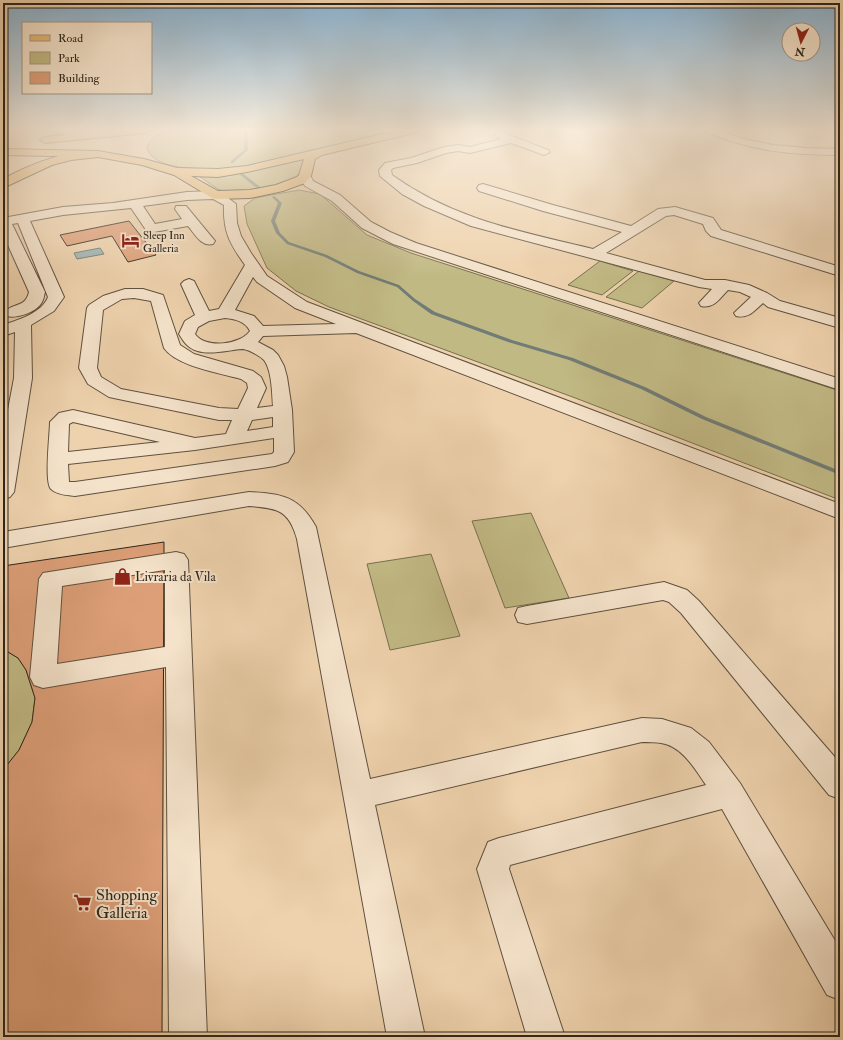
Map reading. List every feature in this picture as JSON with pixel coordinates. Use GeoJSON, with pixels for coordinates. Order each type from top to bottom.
{"type":"FeatureCollection","features":[{"type":"Feature","properties":{"kind":"main road"},"geometry":{"type":"LineString","coordinates":[[3,184],[13,179]]}},
{"type":"Feature","properties":{"kind":"main road"},"geometry":{"type":"LineString","coordinates":[[188,179],[216,195],[232,195],[266,191],[289,185],[302,179]]}},
{"type":"Feature","properties":{"kind":"street"},"geometry":{"type":"LineString","coordinates":[[150,201],[169,193],[178,186],[179,179]]}},
{"type":"Feature","properties":{"kind":"street"},"geometry":{"type":"LineString","coordinates":[[305,179],[309,184],[336,198],[362,222],[382,234],[411,246],[840,385]]}},
{"type":"Feature","properties":{"kind":"street"},"geometry":{"type":"LineString","coordinates":[[394,179],[393,182],[421,200],[487,228],[594,254],[704,284],[744,288],[762,296],[774,304],[840,323]]}},
{"type":"Feature","properties":{"kind":"street"},"geometry":{"type":"LineString","coordinates":[[483,188],[548,208],[634,231]]}},
{"type":"Feature","properties":{"kind":"street"},"geometry":{"type":"LineString","coordinates":[[3,317],[29,306],[36,300],[37,292],[4,226],[22,218],[63,211],[134,204],[172,198],[216,195],[230,204],[230,223],[234,236],[262,279],[301,305],[840,512]]}},
{"type":"Feature","properties":{"kind":"street"},"geometry":{"type":"LineString","coordinates":[[172,198],[208,241]]}},
{"type":"Feature","properties":{"kind":"street"},"geometry":{"type":"LineString","coordinates":[[134,204],[151,227],[154,228],[191,221]]}},
{"type":"Feature","properties":{"kind":"street"},"geometry":{"type":"LineString","coordinates":[[594,254],[663,212],[675,211],[708,221],[712,225],[713,231],[716,233],[840,272]]}},
{"type":"Feature","properties":{"kind":"street"},"geometry":{"type":"LineString","coordinates":[[3,331],[23,323],[48,309],[55,302],[56,297],[22,218]]}},
{"type":"Feature","properties":{"kind":"street"},"geometry":{"type":"LineString","coordinates":[[225,313],[252,265]]}},
{"type":"Feature","properties":{"kind":"street"},"geometry":{"type":"LineString","coordinates":[[189,284],[204,317]]}},
{"type":"Feature","properties":{"kind":"street"},"geometry":{"type":"LineString","coordinates":[[707,302],[725,285]]}},
{"type":"Feature","properties":{"kind":"street"},"geometry":{"type":"LineString","coordinates":[[233,439],[244,415],[257,388],[255,381],[247,375],[188,358],[172,348],[158,298],[152,295],[143,293],[125,295],[108,299],[95,308],[88,368],[94,380],[115,393],[219,414],[244,415],[283,410]]}},
{"type":"Feature","properties":{"kind":"street"},"geometry":{"type":"LineString","coordinates":[[742,313],[762,296]]}},
{"type":"Feature","properties":{"kind":"street"},"geometry":{"type":"LineString","coordinates":[[252,337],[255,324],[238,315],[225,313],[204,317],[191,324],[187,334],[193,342],[208,347],[228,347],[252,337],[359,328]]}},
{"type":"Feature","properties":{"kind":"street"},"geometry":{"type":"LineString","coordinates":[[3,485],[23,378],[23,323]]}},
{"type":"Feature","properties":{"kind":"street"},"geometry":{"type":"LineString","coordinates":[[195,444],[73,416],[66,417],[60,422],[58,460],[59,485],[65,488],[75,489],[282,458],[284,452],[283,410],[276,366],[272,359],[252,337]]}},
{"type":"Feature","properties":{"kind":"street"},"geometry":{"type":"LineString","coordinates":[[58,460],[195,444],[283,431]]}},
{"type":"Feature","properties":{"kind":"street"},"geometry":{"type":"LineString","coordinates":[[3,540],[249,499],[276,501],[294,511],[305,525],[308,539],[406,1037]]}},
{"type":"Feature","properties":{"kind":"street"},"geometry":{"type":"LineString","coordinates":[[178,655],[43,677],[51,579],[176,560],[188,1037]]}},
{"type":"Feature","properties":{"kind":"street"},"geometry":{"type":"LineString","coordinates":[[526,615],[664,591],[678,596],[690,607],[840,785]]}},
{"type":"Feature","properties":{"kind":"street"},"geometry":{"type":"LineString","coordinates":[[358,795],[642,730],[662,731],[681,737],[699,751],[729,793],[840,982]]}},
{"type":"Feature","properties":{"kind":"street"},"geometry":{"type":"LineString","coordinates":[[546,1037],[493,869],[499,853],[729,793]]}},
{"type":"Feature","properties":{"kind":"green space"},"geometry":{"type":"Polygon","coordinates":[[[202,179],[294,179],[282,184],[247,192],[218,189],[202,179]]]}},
{"type":"Feature","properties":{"kind":"green space"},"geometry":{"type":"Polygon","coordinates":[[[299,190],[320,194],[367,235],[411,253],[840,391],[840,500],[578,399],[329,307],[296,291],[267,268],[247,224],[244,206],[255,198],[299,190]]]}},
{"type":"Feature","properties":{"kind":"green space"},"geometry":{"type":"Polygon","coordinates":[[[600,261],[633,271],[602,295],[568,285],[600,261]]]}},
{"type":"Feature","properties":{"kind":"green space"},"geometry":{"type":"Polygon","coordinates":[[[639,271],[674,281],[642,308],[606,297],[639,271]]]}},
{"type":"Feature","properties":{"kind":"green space"},"geometry":{"type":"Polygon","coordinates":[[[531,513],[569,598],[505,608],[472,521],[531,513]]]}},
{"type":"Feature","properties":{"kind":"green space"},"geometry":{"type":"Polygon","coordinates":[[[431,554],[460,636],[390,650],[367,564],[431,554]]]}},
{"type":"Feature","properties":{"kind":"green space"},"geometry":{"type":"Polygon","coordinates":[[[3,649],[18,658],[26,670],[35,698],[32,722],[19,750],[3,770],[3,649]]]}},
{"type":"Feature","properties":{"kind":"water"},"geometry":{"type":"Polygon","coordinates":[[[100,248],[104,254],[77,259],[74,253],[100,248]]]}},
{"type":"Feature","properties":{"kind":"building","name":"Sleep Inn Galleria"},"geometry":{"type":"Polygon","coordinates":[[[129,221],[156,255],[128,262],[112,236],[67,246],[60,235],[129,221]]]}},
{"type":"Feature","properties":{"kind":"building","name":"Shopping Galleria"},"geometry":{"type":"Polygon","coordinates":[[[164,542],[162,1037],[3,1037],[3,770],[19,750],[32,722],[35,698],[26,670],[18,658],[3,649],[3,566],[164,542]]]}},
{"type":"Feature","properties":{"kind":"waterway"},"geometry":{"type":"LineString","coordinates":[[247,179],[259,188]]}},
{"type":"Feature","properties":{"kind":"waterway"},"geometry":{"type":"LineString","coordinates":[[274,197],[280,203],[273,221],[278,233],[288,243],[326,256],[358,272],[398,286],[414,300],[433,313],[510,341],[571,359],[643,388],[704,418],[840,473]]}},
{"type":"Feature","properties":{"kind":"place","name":"Sleep Inn Galleria"},"geometry":{"type":"Point","coordinates":[130,241]}},
{"type":"Feature","properties":{"kind":"place","name":"Livraria da Vila"},"geometry":{"type":"Point","coordinates":[122,576]}},
{"type":"Feature","properties":{"kind":"place","name":"Shopping Galleria"},"geometry":{"type":"Point","coordinates":[83,903]}}]}
